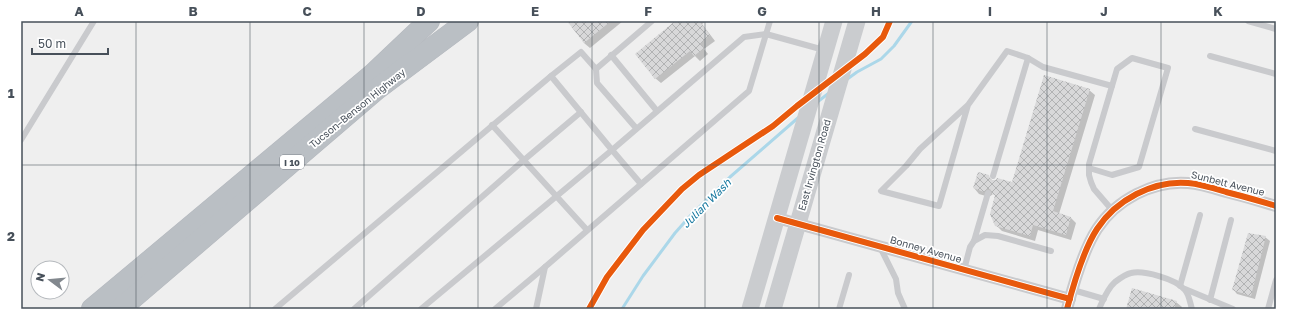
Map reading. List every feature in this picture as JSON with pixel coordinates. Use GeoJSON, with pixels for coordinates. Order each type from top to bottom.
{"type":"FeatureCollection","features":[{"type":"Feature","properties":{"kind":"highway","name":"Tucson–Benson Highway"},"geometry":{"type":"LineString","coordinates":[[92,309],[372,75],[429,21]]}},
{"type":"Feature","properties":{"kind":"highway","name":"Tucson–Benson Highway"},"geometry":{"type":"LineString","coordinates":[[120,309],[377,89],[468,21]]}},
{"type":"Feature","properties":{"kind":"main road"},"geometry":{"type":"LineString","coordinates":[[750,309],[834,21]]}},
{"type":"Feature","properties":{"kind":"main road","name":"East Irvington Road"},"geometry":{"type":"LineString","coordinates":[[773,309],[829,112],[857,21]]}},
{"type":"Feature","properties":{"kind":"street","name":"Sunbelt Avenue"},"geometry":{"type":"LineString","coordinates":[[1070,299],[1089,244],[1097,229],[1113,211],[1140,192],[1156,186],[1174,182],[1189,183],[1204,185],[1276,206]]}},
{"type":"Feature","properties":{"kind":"street","name":"Bonney Avenue"},"geometry":{"type":"LineString","coordinates":[[777,218],[1070,299]]}},
{"type":"Feature","properties":{"kind":"lane"},"geometry":{"type":"LineString","coordinates":[[21,140],[94,21]]}},
{"type":"Feature","properties":{"kind":"lane"},"geometry":{"type":"LineString","coordinates":[[596,69],[652,21]]}},
{"type":"Feature","properties":{"kind":"lane"},"geometry":{"type":"LineString","coordinates":[[495,309],[749,91],[770,21]]}},
{"type":"Feature","properties":{"kind":"lane"},"geometry":{"type":"LineString","coordinates":[[1248,21],[1276,29]]}},
{"type":"Feature","properties":{"kind":"lane"},"geometry":{"type":"LineString","coordinates":[[421,309],[612,150],[744,37],[766,34],[825,51]]}},
{"type":"Feature","properties":{"kind":"lane"},"geometry":{"type":"LineString","coordinates":[[968,105],[939,206],[881,191],[906,166],[920,149],[968,105],[1007,51],[1028,58],[1043,67],[1112,86]]}},
{"type":"Feature","properties":{"kind":"lane"},"geometry":{"type":"LineString","coordinates":[[275,309],[550,76],[581,52],[596,69],[597,83],[636,128]]}},
{"type":"Feature","properties":{"kind":"lane"},"geometry":{"type":"LineString","coordinates":[[611,55],[657,111]]}},
{"type":"Feature","properties":{"kind":"lane"},"geometry":{"type":"LineString","coordinates":[[1210,56],[1276,74]]}},
{"type":"Feature","properties":{"kind":"lane"},"geometry":{"type":"LineString","coordinates":[[993,176],[1028,58]]}},
{"type":"Feature","properties":{"kind":"lane"},"geometry":{"type":"LineString","coordinates":[[1089,168],[1112,175],[1139,167],[1168,68],[1132,58],[1117,69],[1089,168],[1089,175],[1094,188],[1113,211]]}},
{"type":"Feature","properties":{"kind":"lane"},"geometry":{"type":"LineString","coordinates":[[550,76],[641,184]]}},
{"type":"Feature","properties":{"kind":"lane"},"geometry":{"type":"LineString","coordinates":[[354,309],[581,112]]}},
{"type":"Feature","properties":{"kind":"lane"},"geometry":{"type":"LineString","coordinates":[[492,125],[587,230]]}},
{"type":"Feature","properties":{"kind":"lane"},"geometry":{"type":"LineString","coordinates":[[1195,129],[1276,151]]}},
{"type":"Feature","properties":{"kind":"lane"},"geometry":{"type":"LineString","coordinates":[[964,270],[988,193]]}},
{"type":"Feature","properties":{"kind":"lane"},"geometry":{"type":"LineString","coordinates":[[1192,309],[1183,288],[1200,215]]}},
{"type":"Feature","properties":{"kind":"lane"},"geometry":{"type":"LineString","coordinates":[[1210,300],[1231,220]]}},
{"type":"Feature","properties":{"kind":"lane"},"geometry":{"type":"LineString","coordinates":[[974,241],[985,235],[991,235],[1051,251]]}},
{"type":"Feature","properties":{"kind":"lane"},"geometry":{"type":"LineString","coordinates":[[880,246],[896,279],[898,293],[905,309]]}},
{"type":"Feature","properties":{"kind":"lane"},"geometry":{"type":"LineString","coordinates":[[536,309],[545,267]]}},
{"type":"Feature","properties":{"kind":"lane"},"geometry":{"type":"LineString","coordinates":[[1099,309],[1108,289],[1115,282],[1130,273],[1146,273],[1162,278],[1233,309]]}},
{"type":"Feature","properties":{"kind":"lane"},"geometry":{"type":"LineString","coordinates":[[839,309],[849,275]]}},
{"type":"Feature","properties":{"kind":"lane"},"geometry":{"type":"LineString","coordinates":[[1268,309],[1276,280]]}},
{"type":"Feature","properties":{"kind":"lane"},"geometry":{"type":"LineString","coordinates":[[1070,299],[1104,299]]}},
{"type":"Feature","properties":{"kind":"building"},"geometry":{"type":"Polygon","coordinates":[[[567,21],[611,21],[584,43],[567,21]]]}},
{"type":"Feature","properties":{"kind":"building"},"geometry":{"type":"Polygon","coordinates":[[[675,21],[699,21],[710,35],[700,44],[704,48],[694,56],[690,51],[655,79],[635,54],[675,21]]]}},
{"type":"Feature","properties":{"kind":"building"},"geometry":{"type":"Polygon","coordinates":[[[1044,75],[1090,89],[1053,211],[1071,217],[1066,235],[1033,225],[1030,236],[995,226],[990,214],[995,195],[992,194],[990,189],[987,189],[984,192],[973,188],[978,172],[989,175],[990,179],[992,180],[996,180],[997,178],[1012,182],[1044,75]]]}},
{"type":"Feature","properties":{"kind":"building"},"geometry":{"type":"Polygon","coordinates":[[[1248,233],[1266,236],[1251,296],[1232,290],[1248,233]]]}},
{"type":"Feature","properties":{"kind":"building"},"geometry":{"type":"Polygon","coordinates":[[[1132,288],[1177,301],[1174,309],[1126,309],[1132,288]]]}},
{"type":"Feature","properties":{"kind":"waterway"},"geometry":{"type":"LineString","coordinates":[[846,80],[857,72],[881,59],[894,46],[912,21]]}},
{"type":"Feature","properties":{"kind":"waterway"},"geometry":{"type":"LineString","coordinates":[[816,103],[829,93]]}},
{"type":"Feature","properties":{"kind":"waterway","name":"Julian Wash"},"geometry":{"type":"LineString","coordinates":[[622,309],[643,276],[675,233],[691,215],[730,177],[799,117]]}},
{"type":"Feature","properties":{"kind":"cycle path"},"geometry":{"type":"LineString","coordinates":[[589,309],[607,277],[643,230],[682,189],[699,175],[773,126],[865,54],[883,37],[890,21]]}},
{"type":"Feature","properties":{"kind":"cycle path"},"geometry":{"type":"LineString","coordinates":[[1067,309],[1083,257],[1092,237],[1114,209],[1136,194],[1162,185],[1188,183],[1207,186],[1276,206]]}},
{"type":"Feature","properties":{"kind":"cycle path"},"geometry":{"type":"LineString","coordinates":[[777,218],[1070,299]]}}]}
